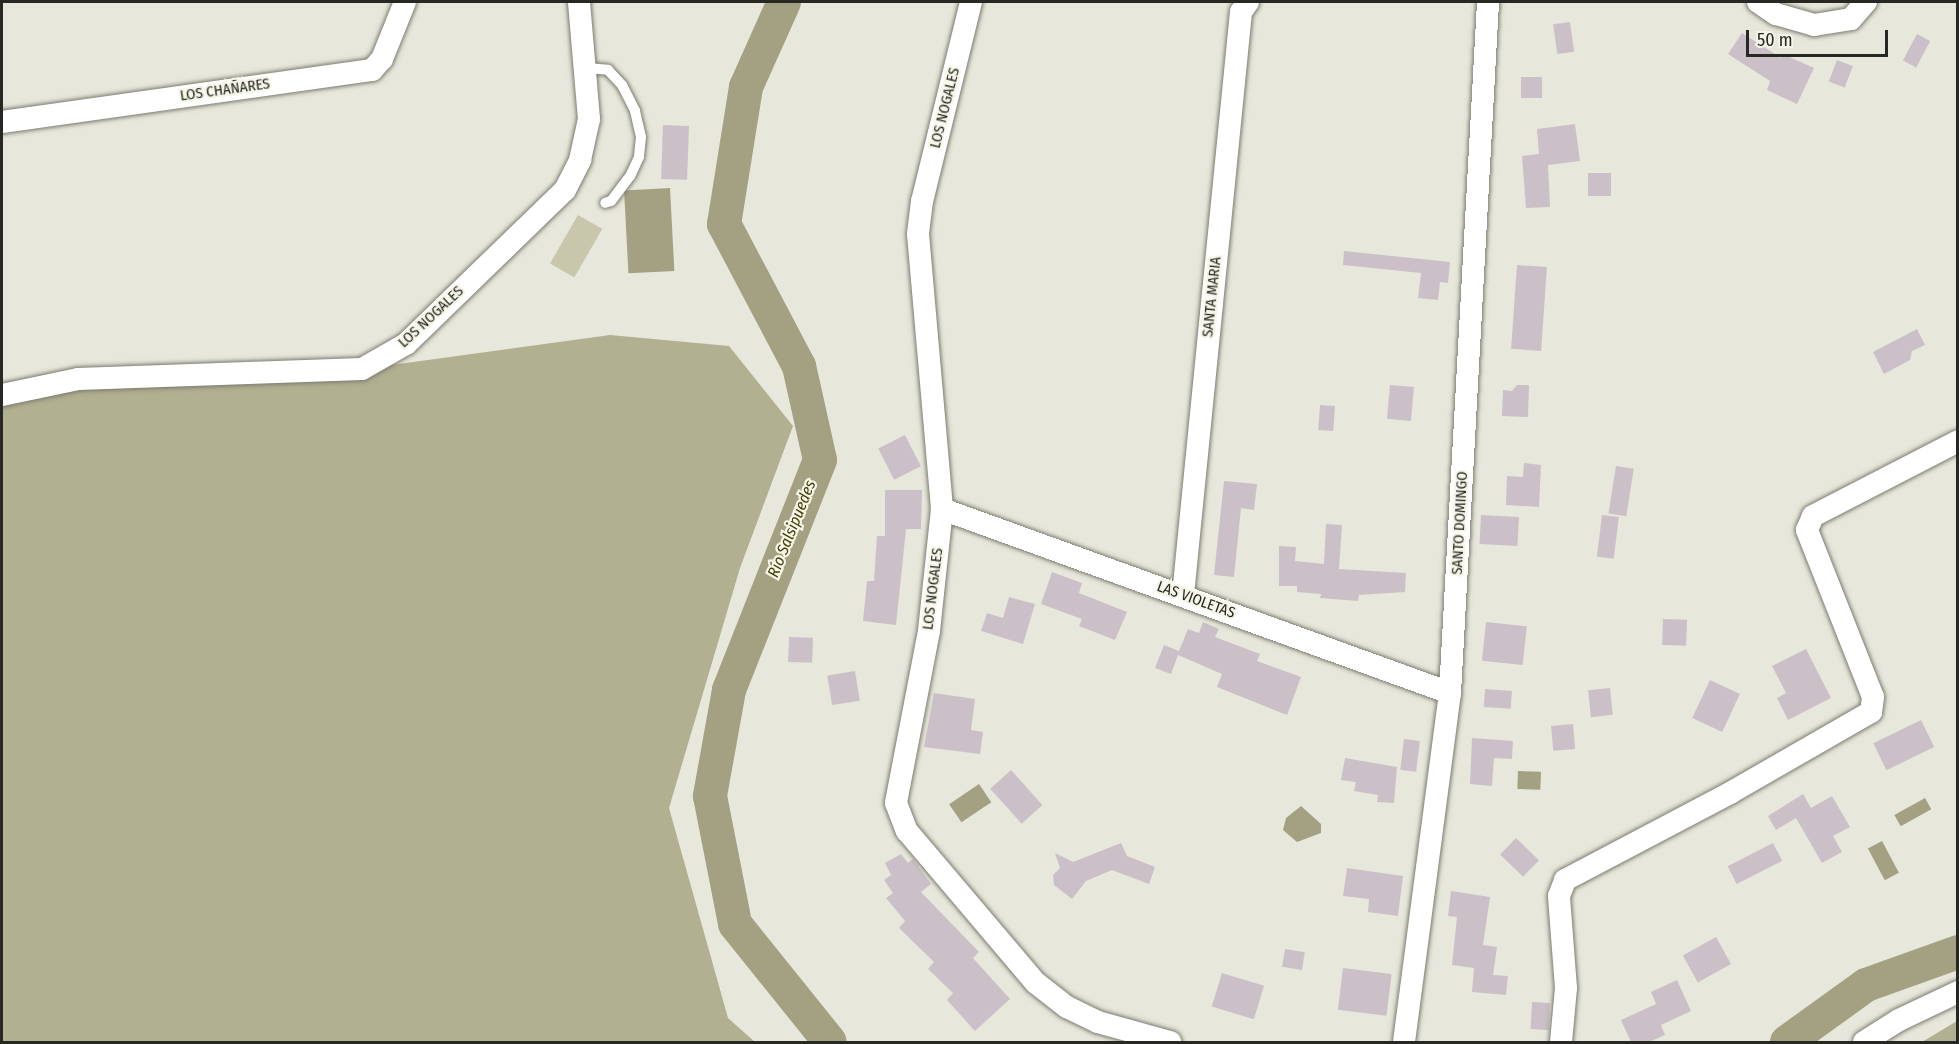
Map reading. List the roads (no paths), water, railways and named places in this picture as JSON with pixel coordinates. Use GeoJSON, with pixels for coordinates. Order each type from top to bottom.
{"type":"FeatureCollection","features":[{"type":"Feature","properties":{"kind":"street","name":"LOS CHAÑARES"},"geometry":{"type":"LineString","coordinates":[[2,122],[372,70],[382,59],[405,2]]}},
{"type":"Feature","properties":{"kind":"street","name":"LOS NOGALES"},"geometry":{"type":"LineString","coordinates":[[2,395],[78,379],[362,369],[406,344],[565,190],[580,160],[589,119],[587,68],[579,2]]}},
{"type":"Feature","properties":{"kind":"street","name":"LOS NOGALES"},"geometry":{"type":"LineString","coordinates":[[971,2],[922,201],[918,234],[942,509],[929,631],[896,802],[907,831],[1036,983],[1067,1007],[1098,1022],[1170,1042]]}},
{"type":"Feature","properties":{"kind":"street","name":"SANTA MARIA"},"geometry":{"type":"LineString","coordinates":[[1183,595],[1241,12],[1248,2]]}},
{"type":"Feature","properties":{"kind":"street","name":"SANTO DOMINGO"},"geometry":{"type":"LineString","coordinates":[[1404,1042],[1450,693],[1488,2]]}},
{"type":"Feature","properties":{"kind":"street"},"geometry":{"type":"LineString","coordinates":[[1758,2],[1776,14],[1814,25],[1851,19],[1866,2]]}},
{"type":"Feature","properties":{"kind":"street"},"geometry":{"type":"LineString","coordinates":[[1561,1042],[1566,988],[1559,896],[1565,880],[1730,793],[1871,712],[1873,697],[1807,530],[1813,516],[1958,441]]}},
{"type":"Feature","properties":{"kind":"street","name":"LAS VIOLETAS"},"geometry":{"type":"LineString","coordinates":[[942,509],[1450,693]]}},
{"type":"Feature","properties":{"kind":"street"},"geometry":{"type":"LineString","coordinates":[[1864,1042],[1899,1020],[1958,992]]}},
{"type":"Feature","properties":{"kind":"lane"},"geometry":{"type":"LineString","coordinates":[[587,68],[608,70],[622,85],[635,111],[641,137],[639,157],[630,176],[611,201],[605,202]]}},
{"type":"Feature","properties":{"kind":"waterway","name":"Río Salsipuedes"},"geometry":{"type":"LineString","coordinates":[[784,2],[746,87],[724,224],[799,366],[820,460],[729,690],[710,796],[735,924],[830,1042]]}},
{"type":"Feature","properties":{"kind":"waterway","name":"Río Salsipuedes"},"geometry":{"type":"LineString","coordinates":[[1787,1042],[1866,985],[1958,952]]}}]}
